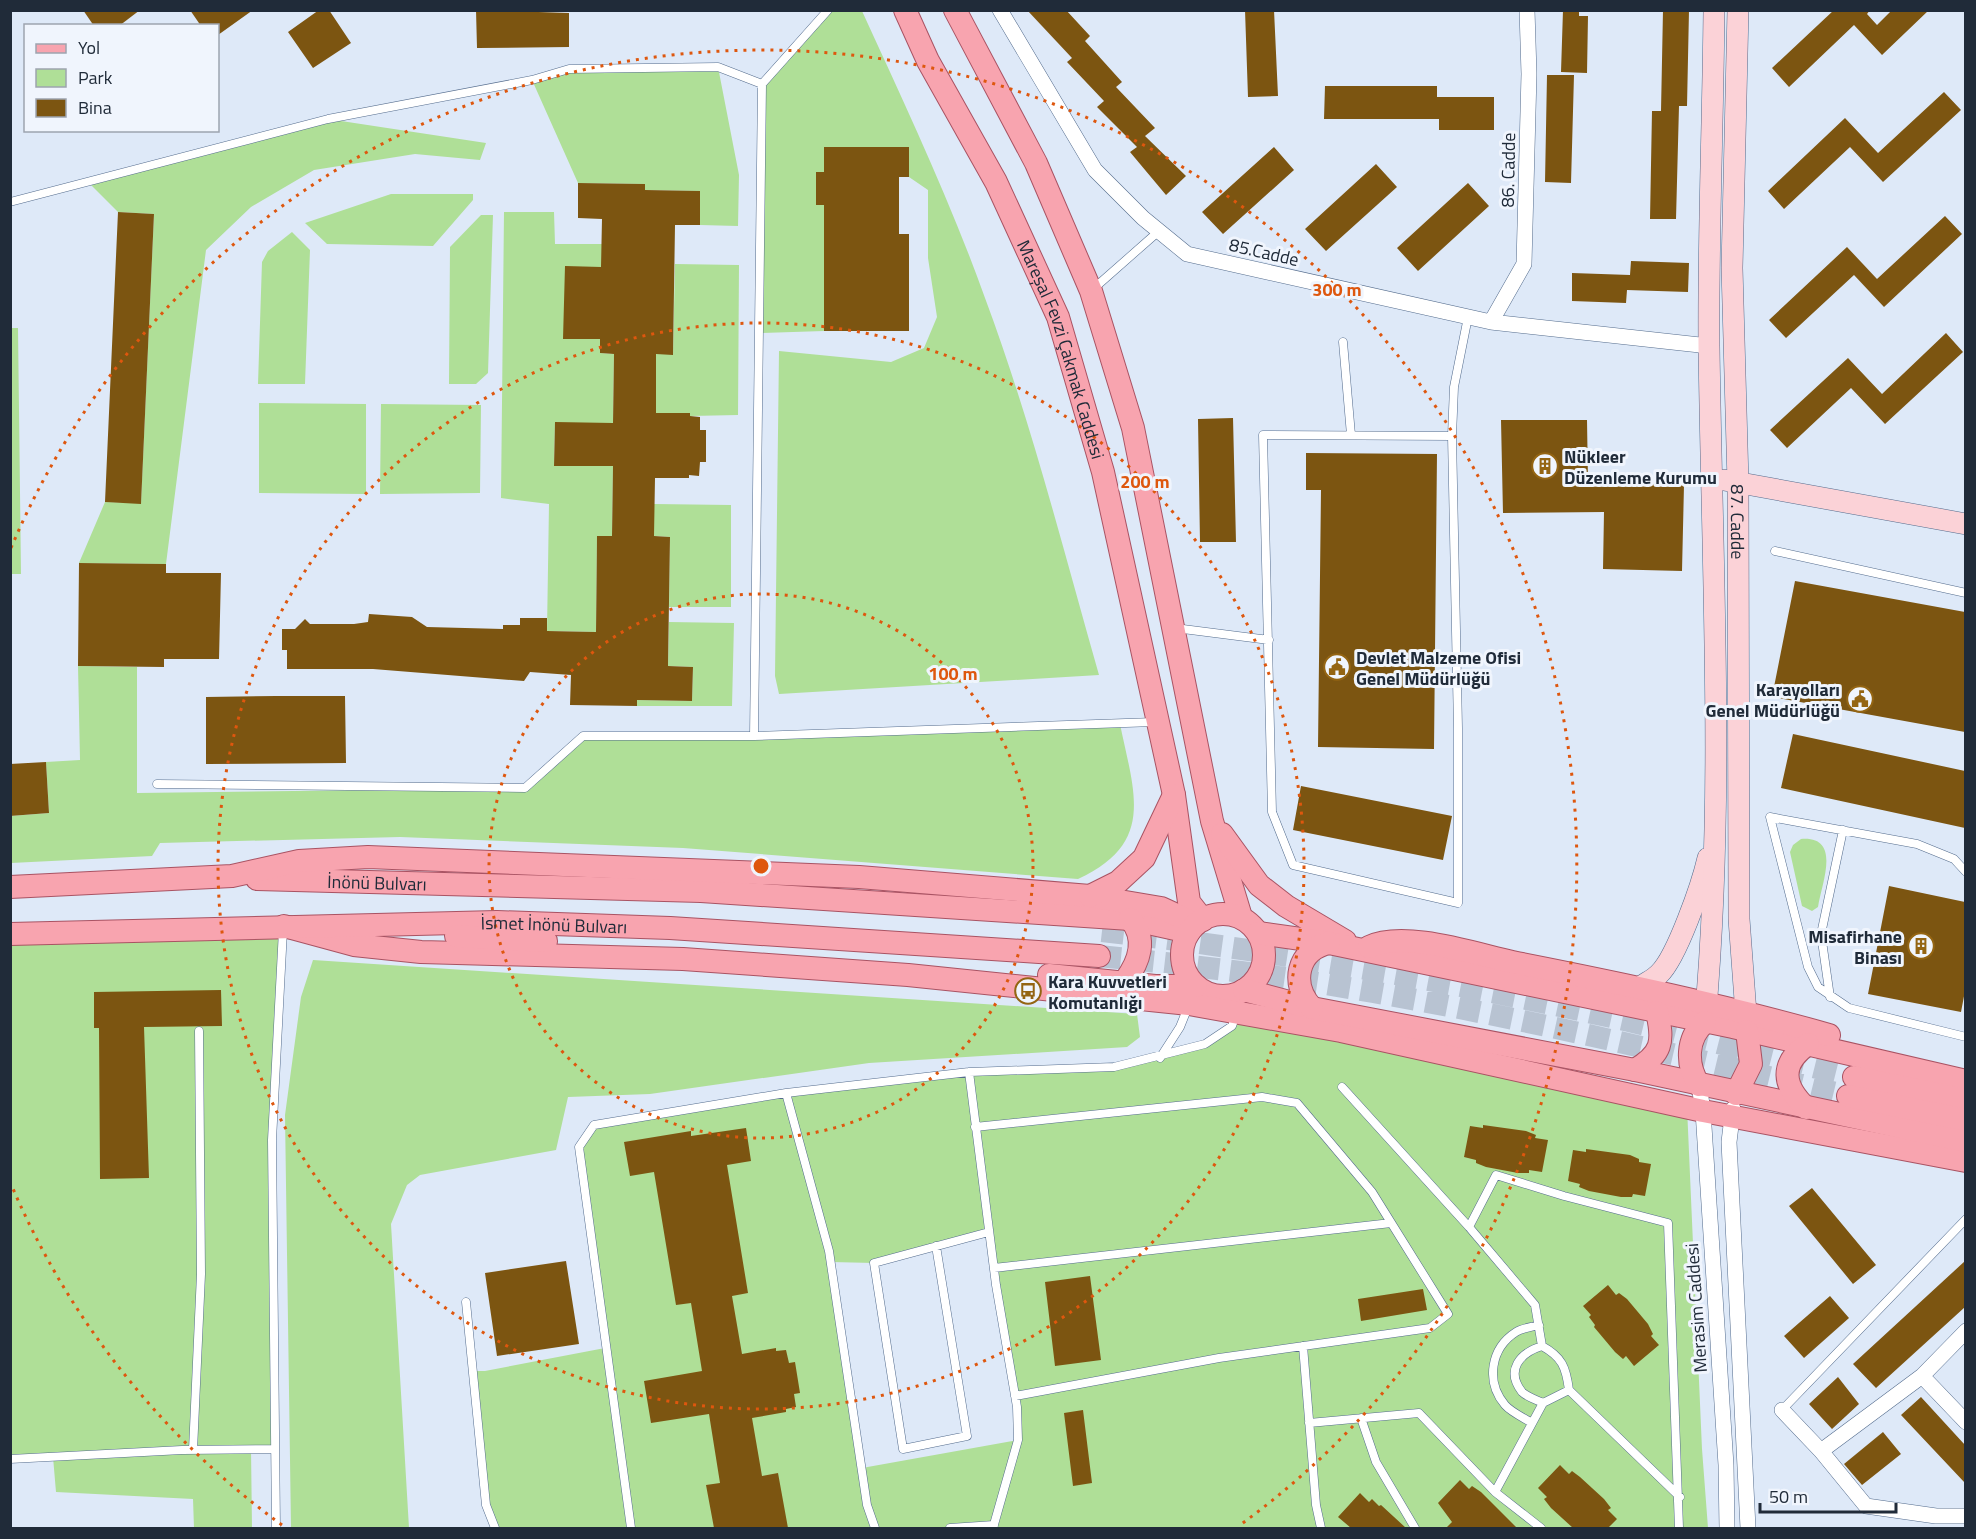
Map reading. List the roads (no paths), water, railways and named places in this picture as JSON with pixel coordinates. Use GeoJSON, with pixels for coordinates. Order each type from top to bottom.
{"type":"FeatureCollection","features":[{"type":"Feature","properties":{"kind":"main road","name":"Mareşal Fevzi Çakmak Caddesi"},"geometry":{"type":"LineString","coordinates":[[904,10],[928,61],[996,182],[1058,317],[1103,472],[1174,795],[1184,857],[1185,885],[1196,925]]}},
{"type":"Feature","properties":{"kind":"main road"},"geometry":{"type":"LineString","coordinates":[[955,10],[1036,163],[1091,291],[1133,428],[1212,821],[1241,918]]}},
{"type":"Feature","properties":{"kind":"main road"},"geometry":{"type":"LineString","coordinates":[[1090,896],[1118,882],[1144,858],[1174,795]]}},
{"type":"Feature","properties":{"kind":"main road"},"geometry":{"type":"LineString","coordinates":[[1212,821],[1259,885],[1286,906],[1362,950]]}},
{"type":"Feature","properties":{"kind":"main road"},"geometry":{"type":"LineString","coordinates":[[10,887],[232,876],[299,861],[368,857],[859,877],[1090,896],[1161,908],[1196,925]]}},
{"type":"Feature","properties":{"kind":"main road","name":"İnönü Bulvarı"},"geometry":{"type":"LineString","coordinates":[[232,876],[252,879],[522,887]]}},
{"type":"Feature","properties":{"kind":"main road"},"geometry":{"type":"LineString","coordinates":[[522,887],[701,891],[1196,925],[1223,914],[1241,918],[1258,933],[1263,946],[1264,958],[1257,977],[1239,998]]}},
{"type":"Feature","properties":{"kind":"main road","name":"İsmet İnönü Bulvarı"},"geometry":{"type":"LineString","coordinates":[[522,887],[697,904],[1102,931]]}},
{"type":"Feature","properties":{"kind":"main road"},"geometry":{"type":"LineString","coordinates":[[1125,981],[1135,968],[1140,946],[1138,928],[1130,919]]}},
{"type":"Feature","properties":{"kind":"main road","name":"İsmet İnönü Bulvarı"},"geometry":{"type":"LineString","coordinates":[[10,934],[497,922],[658,927],[1099,956]]}},
{"type":"Feature","properties":{"kind":"main road"},"geometry":{"type":"LineString","coordinates":[[1195,993],[1183,966],[1183,942],[1196,925]]}},
{"type":"Feature","properties":{"kind":"main road"},"geometry":{"type":"LineString","coordinates":[[284,926],[854,958],[1125,981],[1195,993]]}},
{"type":"Feature","properties":{"kind":"main road"},"geometry":{"type":"LineString","coordinates":[[284,926],[354,945],[421,952],[694,960],[1195,993],[1239,998],[1312,1008],[1635,1070],[1736,1094],[1965,1141]]}},
{"type":"Feature","properties":{"kind":"main road"},"geometry":{"type":"LineString","coordinates":[[1258,933],[1329,943],[1657,1012],[1706,1012]]}},
{"type":"Feature","properties":{"kind":"main road"},"geometry":{"type":"LineString","coordinates":[[1362,950],[1374,945],[1400,942],[1443,947],[1639,988],[1706,1012],[1965,1066]]}},
{"type":"Feature","properties":{"kind":"main road"},"geometry":{"type":"LineString","coordinates":[[1312,1008],[1305,1000],[1299,970],[1301,960],[1313,948],[1329,943]]}},
{"type":"Feature","properties":{"kind":"main road"},"geometry":{"type":"LineString","coordinates":[[1239,998],[1341,1031],[1703,1111],[1965,1161]]}},
{"type":"Feature","properties":{"kind":"main road"},"geometry":{"type":"LineString","coordinates":[[1635,1070],[1651,1061],[1658,1053],[1661,1035],[1657,1012]]}},
{"type":"Feature","properties":{"kind":"main road"},"geometry":{"type":"LineString","coordinates":[[1699,1084],[1691,1072],[1690,1052],[1698,1027],[1706,1012]]}},
{"type":"Feature","properties":{"kind":"main road"},"geometry":{"type":"LineString","coordinates":[[1746,1021],[1808,1044],[1965,1081]]}},
{"type":"Feature","properties":{"kind":"main road"},"geometry":{"type":"LineString","coordinates":[[1736,1094],[1751,1064],[1752,1052],[1746,1021]]}},
{"type":"Feature","properties":{"kind":"main road"},"geometry":{"type":"LineString","coordinates":[[1806,1108],[1791,1092],[1787,1072],[1791,1061],[1808,1044]]}},
{"type":"Feature","properties":{"kind":"main road"},"geometry":{"type":"LineString","coordinates":[[1965,1100],[1851,1087],[1965,1120]]}},
{"type":"Feature","properties":{"kind":"street","name":"85.Cadde"},"geometry":{"type":"LineString","coordinates":[[1000,10],[1095,170],[1159,231],[1187,254],[1491,322],[1710,346]]}},
{"type":"Feature","properties":{"kind":"street","name":"86. Cadde"},"geometry":{"type":"LineString","coordinates":[[1491,322],[1524,264],[1529,74],[1527,10]]}},
{"type":"Feature","properties":{"kind":"street","name":"87. Cadde"},"geometry":{"type":"LineString","coordinates":[[1706,1012],[1716,861],[1714,822],[1717,704],[1710,346],[1714,10]]}},
{"type":"Feature","properties":{"kind":"street","name":"87. Cadde"},"geometry":{"type":"LineString","coordinates":[[1738,10],[1732,268],[1738,482],[1739,919],[1746,1021]]}},
{"type":"Feature","properties":{"kind":"street"},"geometry":{"type":"LineString","coordinates":[[1713,478],[1965,524]]}},
{"type":"Feature","properties":{"kind":"street"},"geometry":{"type":"LineString","coordinates":[[1639,988],[1660,974],[1679,937],[1707,861],[1714,822]]}},
{"type":"Feature","properties":{"kind":"street","name":"Merasim Caddesi"},"geometry":{"type":"LineString","coordinates":[[1699,1084],[1703,1111],[1726,1465],[1727,1528]]}},
{"type":"Feature","properties":{"kind":"street"},"geometry":{"type":"LineString","coordinates":[[1736,1094],[1729,1142],[1748,1528]]}},
{"type":"Feature","properties":{"kind":"street"},"geometry":{"type":"LineString","coordinates":[[1821,1451],[1922,1376],[1965,1331]]}},
{"type":"Feature","properties":{"kind":"street"},"geometry":{"type":"LineString","coordinates":[[1922,1376],[1965,1422]]}},
{"type":"Feature","properties":{"kind":"street"},"geometry":{"type":"LineString","coordinates":[[1782,1410],[1821,1451],[1866,1506],[1936,1516],[1965,1516]]}},
{"type":"Feature","properties":{"kind":"lane"},"geometry":{"type":"LineString","coordinates":[[754,736],[762,84],[828,10]]}},
{"type":"Feature","properties":{"kind":"lane"},"geometry":{"type":"LineString","coordinates":[[10,202],[328,118],[532,80],[569,69],[718,67],[762,84]]}},
{"type":"Feature","properties":{"kind":"lane"},"geometry":{"type":"LineString","coordinates":[[1091,291],[1159,231]]}},
{"type":"Feature","properties":{"kind":"lane"},"geometry":{"type":"LineString","coordinates":[[1452,436],[1263,435],[1272,812],[1293,865],[1458,903],[1458,717],[1452,436],[1454,387],[1468,317]]}},
{"type":"Feature","properties":{"kind":"lane"},"geometry":{"type":"LineString","coordinates":[[1343,342],[1351,435]]}},
{"type":"Feature","properties":{"kind":"lane"},"geometry":{"type":"LineString","coordinates":[[1775,551],[1965,593]]}},
{"type":"Feature","properties":{"kind":"lane"},"geometry":{"type":"LineString","coordinates":[[1173,627],[1269,640]]}},
{"type":"Feature","properties":{"kind":"lane"},"geometry":{"type":"LineString","coordinates":[[157,784],[525,788],[583,736],[754,736],[1159,722]]}},
{"type":"Feature","properties":{"kind":"lane"},"geometry":{"type":"LineString","coordinates":[[1965,869],[1939,850],[1770,817],[1808,967],[1818,987],[1849,1008],[1965,1037]]}},
{"type":"Feature","properties":{"kind":"lane"},"geometry":{"type":"LineString","coordinates":[[1830,997],[1821,934],[1843,830]]}},
{"type":"Feature","properties":{"kind":"lane"},"geometry":{"type":"LineString","coordinates":[[276,1528],[273,1449],[272,1140],[284,926]]}},
{"type":"Feature","properties":{"kind":"lane"},"geometry":{"type":"LineString","coordinates":[[1160,1058],[1180,1027],[1195,993]]}},
{"type":"Feature","properties":{"kind":"lane"},"geometry":{"type":"LineString","coordinates":[[631,1528],[579,1147],[594,1125],[786,1093],[969,1072],[1114,1067],[1160,1058],[1206,1044],[1232,1026],[1239,998]]}},
{"type":"Feature","properties":{"kind":"lane"},"geometry":{"type":"LineString","coordinates":[[193,1450],[201,1274],[199,1031]]}},
{"type":"Feature","properties":{"kind":"lane"},"geometry":{"type":"LineString","coordinates":[[950,1528],[994,1527],[1018,1440],[1015,1396],[994,1268],[969,1072]]}},
{"type":"Feature","properties":{"kind":"lane"},"geometry":{"type":"LineString","coordinates":[[1342,1087],[1469,1227],[1535,1305],[1542,1346]]}},
{"type":"Feature","properties":{"kind":"lane"},"geometry":{"type":"LineString","coordinates":[[786,1093],[829,1251],[867,1505],[875,1528]]}},
{"type":"Feature","properties":{"kind":"lane"},"geometry":{"type":"LineString","coordinates":[[975,1127],[1262,1097],[1297,1103],[1372,1192],[1448,1314],[1430,1328],[1219,1358],[1015,1396]]}},
{"type":"Feature","properties":{"kind":"lane"},"geometry":{"type":"LineString","coordinates":[[1469,1227],[1496,1175],[1564,1196],[1668,1223],[1680,1497],[1679,1528]]}},
{"type":"Feature","properties":{"kind":"lane"},"geometry":{"type":"LineString","coordinates":[[1782,1410],[1965,1219]]}},
{"type":"Feature","properties":{"kind":"lane"},"geometry":{"type":"LineString","coordinates":[[994,1268],[1391,1223]]}},
{"type":"Feature","properties":{"kind":"lane"},"geometry":{"type":"LineString","coordinates":[[936,1246],[967,1436],[903,1449],[874,1263],[936,1246],[989,1232]]}},
{"type":"Feature","properties":{"kind":"lane"},"geometry":{"type":"LineString","coordinates":[[466,1302],[486,1505],[495,1528]]}},
{"type":"Feature","properties":{"kind":"lane"},"geometry":{"type":"LineString","coordinates":[[1532,1423],[1506,1406],[1492,1376],[1494,1358],[1504,1342],[1518,1330],[1539,1325]]}},
{"type":"Feature","properties":{"kind":"lane"},"geometry":{"type":"LineString","coordinates":[[1303,1346],[1316,1505],[1321,1528]]}},
{"type":"Feature","properties":{"kind":"lane"},"geometry":{"type":"LineString","coordinates":[[1544,1403],[1523,1394],[1515,1377],[1515,1364],[1526,1351],[1542,1346],[1558,1355],[1566,1370],[1569,1390],[1680,1497]]}},
{"type":"Feature","properties":{"kind":"lane"},"geometry":{"type":"LineString","coordinates":[[1495,1492],[1544,1403],[1569,1390]]}},
{"type":"Feature","properties":{"kind":"lane"},"geometry":{"type":"LineString","coordinates":[[1309,1422],[1419,1413],[1495,1492],[1541,1528]]}},
{"type":"Feature","properties":{"kind":"lane"},"geometry":{"type":"LineString","coordinates":[[1360,1418],[1376,1462],[1415,1528]]}},
{"type":"Feature","properties":{"kind":"lane"},"geometry":{"type":"LineString","coordinates":[[10,1460],[193,1450],[273,1449]]}},
{"type":"Feature","properties":{"kind":"tunnel"},"geometry":{"type":"LineString","coordinates":[[1102,931],[1301,958],[1498,993],[1629,1021],[1854,1077]]}},
{"type":"Feature","properties":{"kind":"tunnel"},"geometry":{"type":"LineString","coordinates":[[1099,956],[1271,976],[1433,1003],[1612,1040],[1848,1096]]}},
{"type":"Feature","properties":{"kind":"place","name":"Nükleer Düzenleme Kurumu"},"geometry":{"type":"Point","coordinates":[1545,466]}},
{"type":"Feature","properties":{"kind":"place","name":"Devlet Malzeme Ofisi Genel Müdürlüğü"},"geometry":{"type":"Point","coordinates":[1337,667]}},
{"type":"Feature","properties":{"kind":"place","name":"Karayolları Genel Müdürlüğü"},"geometry":{"type":"Point","coordinates":[1860,699]}},
{"type":"Feature","properties":{"kind":"place","name":"Misafirhane Binası"},"geometry":{"type":"Point","coordinates":[1921,946]}},
{"type":"Feature","properties":{"kind":"place","name":"Kara Kuvvetleri Komutanlığı"},"geometry":{"type":"Point","coordinates":[1028,991]}}]}
